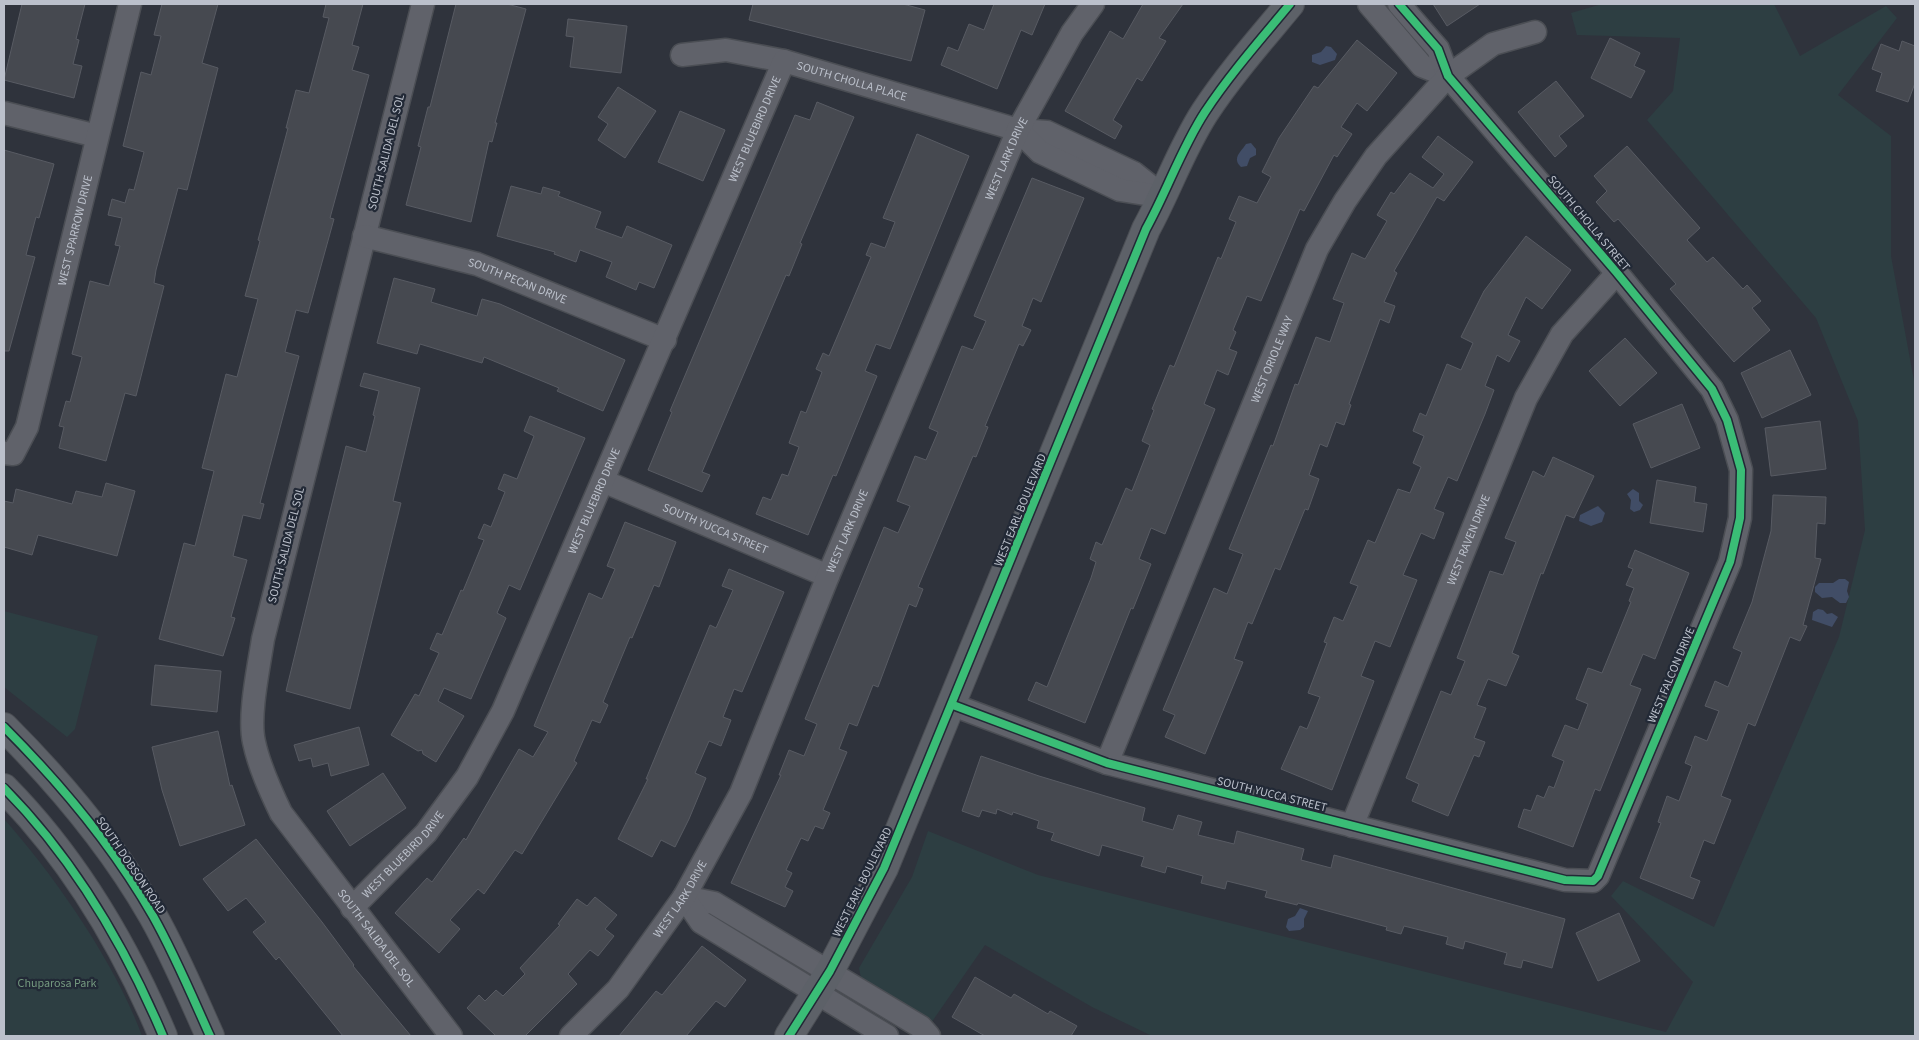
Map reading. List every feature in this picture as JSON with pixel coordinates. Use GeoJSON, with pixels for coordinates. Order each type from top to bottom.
{"type":"FeatureCollection","features":[{"type":"Feature","properties":{"kind":"street","name":"WEST SPARROW DRIVE"},"geometry":{"type":"LineString","coordinates":[[8,454],[26,428],[130,4]]}},
{"type":"Feature","properties":{"kind":"street","name":"SOUTH SALIDA DEL SOL"},"geometry":{"type":"LineString","coordinates":[[423,4],[263,638],[255,693],[253,740],[267,782],[281,813],[452,1036]]}},
{"type":"Feature","properties":{"kind":"street","name":"WEST LARK DRIVE"},"geometry":{"type":"LineString","coordinates":[[571,1036],[618,989],[684,897],[741,792],[828,576],[1018,130],[1072,33],[1093,4]]}},
{"type":"Feature","properties":{"kind":"street","name":"WEST EARL BOULEVARD"},"geometry":{"type":"LineString","coordinates":[[789,1036],[824,982],[884,868],[953,705],[1146,229],[1164,196],[1178,162],[1204,113],[1290,4]]}},
{"type":"Feature","properties":{"kind":"street","name":"SOUTH CHOLLA STREET"},"geometry":{"type":"LineString","coordinates":[[1369,4],[1422,66],[1448,76]]}},
{"type":"Feature","properties":{"kind":"street","name":"SOUTH CHOLLA STREET"},"geometry":{"type":"LineString","coordinates":[[1399,4],[1438,49],[1448,76],[1617,273],[1712,389],[1727,420],[1741,470]]}},
{"type":"Feature","properties":{"kind":"street","name":"WEST ORIOLE WAY"},"geometry":{"type":"LineString","coordinates":[[1107,763],[1317,249],[1345,201],[1376,156],[1448,76],[1493,44],[1535,32]]}},
{"type":"Feature","properties":{"kind":"street","name":"SOUTH CHOLLA PLACE"},"geometry":{"type":"LineString","coordinates":[[682,56],[726,50],[784,61],[1018,130],[1040,152],[1120,190],[1164,196]]}},
{"type":"Feature","properties":{"kind":"street","name":"WEST BLUEBIRD DRIVE"},"geometry":{"type":"LineString","coordinates":[[352,908],[426,832],[466,777],[503,711],[784,61]]}},
{"type":"Feature","properties":{"kind":"street"},"geometry":{"type":"LineString","coordinates":[[4,113],[97,136]]}},
{"type":"Feature","properties":{"kind":"street","name":"SOUTH PECAN DRIVE"},"geometry":{"type":"LineString","coordinates":[[364,236],[477,264],[665,340]]}},
{"type":"Feature","properties":{"kind":"street","name":"WEST RAVEN DRIVE"},"geometry":{"type":"LineString","coordinates":[[1352,826],[1526,398],[1562,334],[1617,273]]}},
{"type":"Feature","properties":{"kind":"street","name":"WEST FALCON DRIVE"},"geometry":{"type":"LineString","coordinates":[[1593,881],[1598,876],[1609,854],[1730,562],[1740,518],[1741,470]]}},
{"type":"Feature","properties":{"kind":"street","name":"SOUTH YUCCA STREET"},"geometry":{"type":"LineString","coordinates":[[603,481],[828,576]]}},
{"type":"Feature","properties":{"kind":"street","name":"SOUTH YUCCA STREET"},"geometry":{"type":"LineString","coordinates":[[953,705],[1107,763],[1565,880],[1593,881]]}},
{"type":"Feature","properties":{"kind":"street","name":"SOUTH DOBSON ROAD"},"geometry":{"type":"LineString","coordinates":[[4,726],[76,804],[119,863],[154,917],[187,983],[210,1036]]}},
{"type":"Feature","properties":{"kind":"street"},"geometry":{"type":"LineString","coordinates":[[4,788],[54,846],[123,950],[163,1036]]}},
{"type":"Feature","properties":{"kind":"street"},"geometry":{"type":"LineString","coordinates":[[684,897],[714,903],[824,982],[888,1036]]}},
{"type":"Feature","properties":{"kind":"street"},"geometry":{"type":"LineString","coordinates":[[824,982],[922,1027],[929,1036]]}},
{"type":"Feature","properties":{"kind":"green space"},"geometry":{"type":"Polygon","coordinates":[[[1602,4],[1774,4],[1800,56],[1886,6],[1897,18],[1838,95],[1891,136],[1891,256],[1915,386],[1915,1036],[1152,1036],[1092,1007],[985,945],[929,1026],[862,983],[859,968],[912,877],[928,831],[1038,875],[1666,1032],[1693,982],[1611,896],[1623,881],[1714,927],[1839,637],[1865,530],[1858,421],[1816,318],[1647,120],[1673,91],[1680,38],[1577,35],[1571,13],[1602,4]]]}},
{"type":"Feature","properties":{"kind":"green space"},"geometry":{"type":"Polygon","coordinates":[[[4,611],[98,636],[75,729],[67,737],[4,687],[4,611]]]}},
{"type":"Feature","properties":{"kind":"green space","name":"Chuparosa Park"},"geometry":{"type":"Polygon","coordinates":[[[4,819],[43,867],[82,922],[117,980],[142,1036],[4,1036],[4,819]]]}},
{"type":"Feature","properties":{"kind":"water"},"geometry":{"type":"Polygon","coordinates":[[[1326,46],[1331,47],[1337,54],[1335,60],[1320,65],[1312,62],[1312,55],[1321,52],[1326,46]]]}},
{"type":"Feature","properties":{"kind":"water"},"geometry":{"type":"Polygon","coordinates":[[[1251,143],[1256,149],[1256,155],[1250,158],[1247,166],[1241,167],[1237,161],[1238,155],[1246,144],[1251,143]]]}},
{"type":"Feature","properties":{"kind":"water"},"geometry":{"type":"Polygon","coordinates":[[[1633,489],[1639,493],[1639,501],[1643,505],[1640,510],[1634,512],[1630,509],[1631,500],[1627,494],[1633,489]]]}},
{"type":"Feature","properties":{"kind":"water"},"geometry":{"type":"Polygon","coordinates":[[[1598,506],[1605,513],[1602,522],[1591,526],[1579,521],[1580,515],[1598,506]]]}},
{"type":"Feature","properties":{"kind":"water"},"geometry":{"type":"Polygon","coordinates":[[[1839,579],[1845,579],[1849,582],[1847,591],[1849,597],[1846,603],[1840,603],[1832,597],[1822,598],[1815,592],[1815,587],[1819,583],[1833,583],[1839,579]]]}},
{"type":"Feature","properties":{"kind":"water"},"geometry":{"type":"Polygon","coordinates":[[[1818,609],[1838,617],[1832,627],[1812,620],[1813,612],[1818,609]]]}},
{"type":"Feature","properties":{"kind":"water"},"geometry":{"type":"Polygon","coordinates":[[[1300,908],[1308,911],[1304,919],[1304,927],[1300,930],[1289,931],[1286,927],[1288,919],[1295,916],[1300,908]]]}},
{"type":"Feature","properties":{"kind":"building"},"geometry":{"type":"Polygon","coordinates":[[[22,4],[85,4],[76,39],[79,40],[73,64],[82,66],[74,98],[4,80],[22,4]]]}},
{"type":"Feature","properties":{"kind":"building"},"geometry":{"type":"Polygon","coordinates":[[[162,4],[218,4],[202,63],[218,68],[187,190],[178,188],[156,270],[154,283],[164,286],[136,396],[125,393],[106,461],[59,448],[64,427],[59,426],[66,401],[70,402],[82,357],[72,354],[90,281],[109,286],[120,246],[115,245],[122,218],[108,215],[112,199],[125,203],[129,189],[134,190],[144,152],[123,146],[141,72],[151,75],[161,36],[154,35],[162,4]]]}},
{"type":"Feature","properties":{"kind":"building"},"geometry":{"type":"Polygon","coordinates":[[[326,4],[363,4],[352,45],[359,47],[352,70],[369,75],[330,218],[334,219],[308,313],[296,310],[285,352],[299,356],[260,503],[264,504],[260,519],[243,515],[233,556],[247,560],[231,617],[235,618],[223,656],[159,639],[184,543],[195,546],[214,471],[202,468],[226,374],[237,377],[258,299],[245,296],[296,90],[309,93],[329,18],[323,17],[326,4]]]}},
{"type":"Feature","properties":{"kind":"building"},"geometry":{"type":"Polygon","coordinates":[[[456,4],[507,4],[526,9],[495,123],[497,123],[492,142],[489,141],[471,222],[406,205],[421,147],[418,146],[428,107],[430,107],[456,4]]]}},
{"type":"Feature","properties":{"kind":"building"},"geometry":{"type":"Polygon","coordinates":[[[753,4],[903,4],[925,10],[911,61],[749,20],[753,4]]]}},
{"type":"Feature","properties":{"kind":"building"},"geometry":{"type":"Polygon","coordinates":[[[994,4],[1045,4],[1032,35],[1021,30],[997,89],[941,65],[948,47],[958,51],[969,24],[984,30],[994,4]]]}},
{"type":"Feature","properties":{"kind":"building"},"geometry":{"type":"Polygon","coordinates":[[[1143,4],[1183,4],[1159,38],[1166,41],[1142,81],[1137,78],[1113,120],[1122,126],[1115,139],[1065,111],[1110,31],[1123,39],[1143,4]]]}},
{"type":"Feature","properties":{"kind":"building"},"geometry":{"type":"Polygon","coordinates":[[[1433,4],[1480,4],[1447,26],[1433,4]]]}},
{"type":"Feature","properties":{"kind":"building"},"geometry":{"type":"Polygon","coordinates":[[[568,19],[627,26],[621,73],[570,67],[574,37],[566,36],[568,19]]]}},
{"type":"Feature","properties":{"kind":"building"},"geometry":{"type":"Polygon","coordinates":[[[1610,38],[1640,53],[1634,66],[1645,71],[1631,98],[1591,78],[1610,38]]]}},
{"type":"Feature","properties":{"kind":"building"},"geometry":{"type":"Polygon","coordinates":[[[1357,40],[1397,73],[1367,111],[1357,103],[1341,127],[1352,134],[1337,157],[1334,155],[1304,211],[1300,209],[1261,301],[1247,296],[1233,330],[1236,332],[1229,349],[1237,352],[1228,375],[1217,370],[1204,404],[1215,409],[1165,534],[1151,528],[1139,559],[1151,564],[1133,609],[1131,608],[1085,723],[1028,700],[1036,682],[1047,687],[1091,578],[1096,562],[1090,559],[1096,542],[1102,545],[1126,488],[1132,491],[1150,445],[1142,441],[1154,410],[1152,409],[1170,365],[1174,367],[1218,257],[1221,259],[1236,222],[1229,219],[1239,196],[1257,203],[1271,177],[1262,172],[1279,138],[1314,86],[1318,88],[1357,40]]]}},
{"type":"Feature","properties":{"kind":"building"},"geometry":{"type":"Polygon","coordinates":[[[1902,41],[1915,46],[1915,83],[1908,102],[1876,91],[1882,73],[1872,69],[1881,44],[1899,51],[1902,41]]]}},
{"type":"Feature","properties":{"kind":"building"},"geometry":{"type":"Polygon","coordinates":[[[1556,81],[1584,116],[1559,136],[1567,146],[1555,157],[1518,112],[1556,81]]]}},
{"type":"Feature","properties":{"kind":"building"},"geometry":{"type":"Polygon","coordinates":[[[618,87],[656,111],[625,158],[598,140],[608,124],[598,117],[618,87]]]}},
{"type":"Feature","properties":{"kind":"building"},"geometry":{"type":"Polygon","coordinates":[[[817,102],[854,117],[800,243],[802,244],[789,276],[786,275],[702,472],[710,475],[702,492],[648,470],[672,412],[670,411],[795,115],[810,120],[817,102]]]}},
{"type":"Feature","properties":{"kind":"building"},"geometry":{"type":"Polygon","coordinates":[[[680,111],[725,130],[703,181],[658,162],[680,111]]]}},
{"type":"Feature","properties":{"kind":"building"},"geometry":{"type":"Polygon","coordinates":[[[917,134],[969,156],[890,349],[876,344],[865,371],[877,376],[836,476],[833,475],[808,535],[756,514],[763,497],[771,500],[782,474],[788,476],[799,447],[789,443],[801,411],[806,413],[822,372],[816,369],[823,353],[829,356],[871,257],[866,255],[871,243],[885,248],[895,222],[883,218],[917,134]]]}},
{"type":"Feature","properties":{"kind":"building"},"geometry":{"type":"Polygon","coordinates":[[[1438,136],[1473,162],[1444,201],[1437,197],[1394,271],[1397,273],[1384,302],[1395,306],[1389,323],[1380,319],[1349,404],[1351,405],[1344,425],[1336,422],[1327,447],[1320,444],[1309,475],[1319,479],[1308,510],[1305,509],[1280,570],[1275,568],[1252,624],[1248,622],[1234,659],[1243,662],[1205,754],[1165,737],[1175,715],[1163,710],[1214,588],[1227,594],[1243,554],[1229,549],[1271,445],[1273,446],[1295,384],[1298,385],[1316,337],[1330,342],[1344,303],[1333,299],[1352,253],[1365,259],[1387,221],[1377,215],[1391,192],[1394,194],[1410,173],[1433,188],[1444,174],[1422,157],[1438,136]]]}},
{"type":"Feature","properties":{"kind":"building"},"geometry":{"type":"Polygon","coordinates":[[[1627,146],[1700,228],[1687,240],[1707,262],[1713,257],[1743,289],[1747,285],[1761,301],[1752,308],[1770,330],[1734,362],[1670,289],[1676,284],[1618,219],[1614,222],[1596,202],[1607,191],[1594,176],[1627,146]]]}},
{"type":"Feature","properties":{"kind":"building"},"geometry":{"type":"Polygon","coordinates":[[[4,150],[54,164],[39,218],[36,217],[26,255],[35,257],[9,351],[4,351],[4,150]]]}},
{"type":"Feature","properties":{"kind":"building"},"geometry":{"type":"Polygon","coordinates":[[[1032,178],[1084,198],[1041,302],[1033,298],[1022,326],[1031,330],[1023,346],[1019,344],[985,426],[988,427],[976,457],[973,456],[918,587],[923,589],[916,607],[909,604],[878,687],[873,685],[857,726],[849,723],[839,749],[847,752],[823,810],[830,813],[823,829],[815,826],[808,841],[801,838],[786,870],[792,873],[785,887],[793,891],[785,907],[731,883],[781,775],[779,775],[789,750],[804,756],[817,724],[805,719],[884,527],[898,533],[910,506],[897,501],[915,456],[926,460],[938,432],[929,428],[962,346],[973,350],[986,321],[974,316],[1032,178]]]}},
{"type":"Feature","properties":{"kind":"building"},"geometry":{"type":"Polygon","coordinates":[[[511,186],[541,194],[543,187],[560,192],[558,196],[601,212],[595,228],[622,238],[627,226],[672,245],[654,288],[639,282],[636,290],[606,277],[612,262],[580,250],[576,262],[554,254],[555,252],[497,236],[511,186]]]}},
{"type":"Feature","properties":{"kind":"building"},"geometry":{"type":"Polygon","coordinates":[[[1526,236],[1571,270],[1542,309],[1526,297],[1508,335],[1520,341],[1509,362],[1497,355],[1485,386],[1494,390],[1485,414],[1457,481],[1448,477],[1434,509],[1444,513],[1434,539],[1421,533],[1403,575],[1417,580],[1390,647],[1375,641],[1361,676],[1374,681],[1332,790],[1281,769],[1300,726],[1307,729],[1320,697],[1308,693],[1327,643],[1324,642],[1334,617],[1343,621],[1358,586],[1350,583],[1368,540],[1375,543],[1398,489],[1410,493],[1421,467],[1413,463],[1424,436],[1413,431],[1420,413],[1426,416],[1447,364],[1461,370],[1473,343],[1461,337],[1484,291],[1526,236]]]}},
{"type":"Feature","properties":{"kind":"building"},"geometry":{"type":"Polygon","coordinates":[[[394,278],[435,289],[431,302],[477,316],[482,299],[500,304],[625,360],[603,411],[557,391],[559,388],[484,357],[482,363],[420,344],[417,354],[377,343],[394,278]]]}},
{"type":"Feature","properties":{"kind":"building"},"geometry":{"type":"Polygon","coordinates":[[[1625,338],[1657,373],[1620,406],[1589,371],[1625,338]]]}},
{"type":"Feature","properties":{"kind":"building"},"geometry":{"type":"Polygon","coordinates":[[[1790,350],[1811,395],[1762,418],[1741,373],[1790,350]]]}},
{"type":"Feature","properties":{"kind":"building"},"geometry":{"type":"Polygon","coordinates":[[[364,373],[420,388],[393,501],[401,503],[350,709],[286,691],[346,446],[366,452],[375,416],[373,415],[379,391],[360,386],[364,373]]]}},
{"type":"Feature","properties":{"kind":"building"},"geometry":{"type":"Polygon","coordinates":[[[1682,404],[1700,448],[1651,468],[1633,424],[1682,404]]]}},
{"type":"Feature","properties":{"kind":"building"},"geometry":{"type":"Polygon","coordinates":[[[530,416],[585,438],[520,590],[509,585],[497,613],[506,618],[471,699],[444,688],[438,701],[464,716],[436,762],[423,754],[422,750],[418,751],[391,735],[415,694],[419,696],[439,653],[430,649],[437,633],[442,635],[461,590],[463,591],[484,540],[478,538],[484,524],[491,527],[505,492],[498,489],[504,474],[517,479],[534,436],[524,431],[530,416]]]}},
{"type":"Feature","properties":{"kind":"building"},"geometry":{"type":"Polygon","coordinates":[[[1820,421],[1826,469],[1771,476],[1765,428],[1820,421]]]}},
{"type":"Feature","properties":{"kind":"building"},"geometry":{"type":"Polygon","coordinates":[[[1553,457],[1594,476],[1574,518],[1566,515],[1543,574],[1541,573],[1512,653],[1519,656],[1506,686],[1488,679],[1477,705],[1486,708],[1474,738],[1485,742],[1479,757],[1474,755],[1448,816],[1412,801],[1419,784],[1406,778],[1441,691],[1451,695],[1465,661],[1457,658],[1490,571],[1503,575],[1516,542],[1505,538],[1533,471],[1544,477],[1553,457]]]}},
{"type":"Feature","properties":{"kind":"building"},"geometry":{"type":"Polygon","coordinates":[[[1657,480],[1696,487],[1694,502],[1707,504],[1703,532],[1650,523],[1657,480]]]}},
{"type":"Feature","properties":{"kind":"building"},"geometry":{"type":"Polygon","coordinates":[[[106,483],[135,491],[117,556],[38,535],[32,555],[4,547],[4,501],[13,503],[16,489],[72,504],[76,491],[102,497],[106,483]]]}},
{"type":"Feature","properties":{"kind":"building"},"geometry":{"type":"Polygon","coordinates":[[[1773,495],[1826,497],[1825,524],[1817,523],[1815,558],[1821,559],[1803,625],[1807,626],[1800,641],[1790,637],[1755,726],[1748,723],[1721,796],[1731,800],[1714,844],[1704,840],[1690,877],[1700,881],[1693,899],[1640,878],[1661,823],[1658,822],[1667,796],[1679,801],[1692,766],[1685,763],[1695,736],[1707,741],[1719,711],[1705,706],[1715,681],[1728,687],[1742,652],[1733,648],[1752,602],[1771,531],[1773,495]]]}},
{"type":"Feature","properties":{"kind":"building"},"geometry":{"type":"Polygon","coordinates":[[[625,522],[676,542],[659,587],[654,585],[603,702],[608,705],[600,723],[592,720],[574,761],[577,763],[522,854],[515,850],[484,894],[478,889],[450,920],[460,929],[439,953],[395,913],[427,878],[432,882],[464,838],[466,840],[519,749],[533,757],[548,732],[534,726],[589,593],[602,599],[615,569],[607,566],[625,522]]]}},
{"type":"Feature","properties":{"kind":"building"},"geometry":{"type":"Polygon","coordinates":[[[1635,550],[1689,573],[1655,659],[1643,654],[1630,685],[1641,689],[1600,791],[1595,789],[1573,847],[1518,827],[1524,809],[1531,811],[1537,795],[1544,798],[1549,786],[1554,788],[1564,761],[1552,756],[1565,725],[1578,730],[1588,704],[1576,699],[1588,668],[1602,673],[1631,602],[1629,601],[1634,588],[1626,585],[1633,569],[1628,567],[1635,550]]]}},
{"type":"Feature","properties":{"kind":"building"},"geometry":{"type":"Polygon","coordinates":[[[729,569],[784,592],[742,692],[734,689],[723,717],[731,720],[721,746],[709,741],[695,773],[706,778],[689,819],[675,847],[661,840],[652,857],[618,839],[648,779],[646,779],[710,625],[716,628],[733,590],[722,586],[729,569]]]}},
{"type":"Feature","properties":{"kind":"building"},"geometry":{"type":"Polygon","coordinates":[[[155,665],[221,671],[217,712],[151,705],[155,665]]]}},
{"type":"Feature","properties":{"kind":"building"},"geometry":{"type":"Polygon","coordinates":[[[359,727],[369,765],[331,776],[328,763],[313,767],[311,758],[299,761],[294,745],[359,727]]]}},
{"type":"Feature","properties":{"kind":"building"},"geometry":{"type":"Polygon","coordinates":[[[218,731],[230,786],[232,785],[245,825],[180,846],[162,790],[152,747],[218,731]]]}},
{"type":"Feature","properties":{"kind":"building"},"geometry":{"type":"Polygon","coordinates":[[[981,756],[1039,776],[1145,808],[1142,821],[1173,830],[1178,815],[1202,822],[1198,835],[1234,844],[1237,831],[1304,849],[1301,860],[1331,868],[1334,855],[1565,919],[1552,968],[1523,960],[1521,968],[1504,964],[1507,953],[1465,941],[1463,949],[1446,944],[1448,937],[1404,926],[1401,934],[1386,930],[1387,927],[1298,903],[1297,905],[1265,897],[1267,891],[1227,881],[1225,889],[1201,883],[1203,876],[1167,866],[1165,873],[1141,866],[1144,857],[1102,845],[1099,856],[1051,840],[1054,833],[1037,828],[1039,821],[1013,812],[1012,815],[997,809],[996,814],[982,810],[979,817],[962,811],[981,756]]]}},
{"type":"Feature","properties":{"kind":"building"},"geometry":{"type":"Polygon","coordinates":[[[383,773],[406,808],[350,846],[327,811],[383,773]]]}},
{"type":"Feature","properties":{"kind":"building"},"geometry":{"type":"Polygon","coordinates":[[[256,839],[322,922],[353,966],[411,1036],[343,1036],[279,957],[276,960],[253,932],[266,922],[246,898],[228,911],[203,879],[256,839]]]}},
{"type":"Feature","properties":{"kind":"building"},"geometry":{"type":"Polygon","coordinates":[[[595,897],[617,915],[605,929],[614,936],[598,956],[590,950],[568,974],[577,984],[525,1036],[496,1036],[467,1008],[479,995],[485,1001],[496,990],[503,996],[525,974],[520,968],[560,925],[558,924],[577,899],[587,906],[595,897]]]}},
{"type":"Feature","properties":{"kind":"building"},"geometry":{"type":"Polygon","coordinates":[[[1619,913],[1640,961],[1598,981],[1576,933],[1619,913]]]}},
{"type":"Feature","properties":{"kind":"building"},"geometry":{"type":"Polygon","coordinates":[[[702,946],[746,980],[725,1007],[716,1001],[686,1036],[619,1036],[656,991],[662,995],[702,946]]]}},
{"type":"Feature","properties":{"kind":"building"},"geometry":{"type":"Polygon","coordinates":[[[975,977],[1011,998],[1014,994],[1048,1014],[1050,1011],[1077,1026],[1071,1036],[985,1036],[952,1017],[975,977]]]}},
{"type":"Feature","properties":{"kind":"cycle path"},"geometry":{"type":"LineString","coordinates":[[789,1036],[830,971],[884,868],[1146,229],[1181,155],[1196,126],[1225,84],[1290,4]]}},
{"type":"Feature","properties":{"kind":"cycle path"},"geometry":{"type":"LineString","coordinates":[[953,705],[1107,763],[1565,880],[1593,881],[1598,876],[1730,562],[1740,518],[1741,470],[1727,420],[1712,389],[1617,273],[1448,76],[1438,49],[1399,4]]}},
{"type":"Feature","properties":{"kind":"cycle path"},"geometry":{"type":"LineString","coordinates":[[4,727],[66,793],[121,865],[161,931],[210,1036]]}},
{"type":"Feature","properties":{"kind":"cycle path"},"geometry":{"type":"LineString","coordinates":[[4,788],[53,844],[95,904],[132,969],[163,1036]]}}]}
